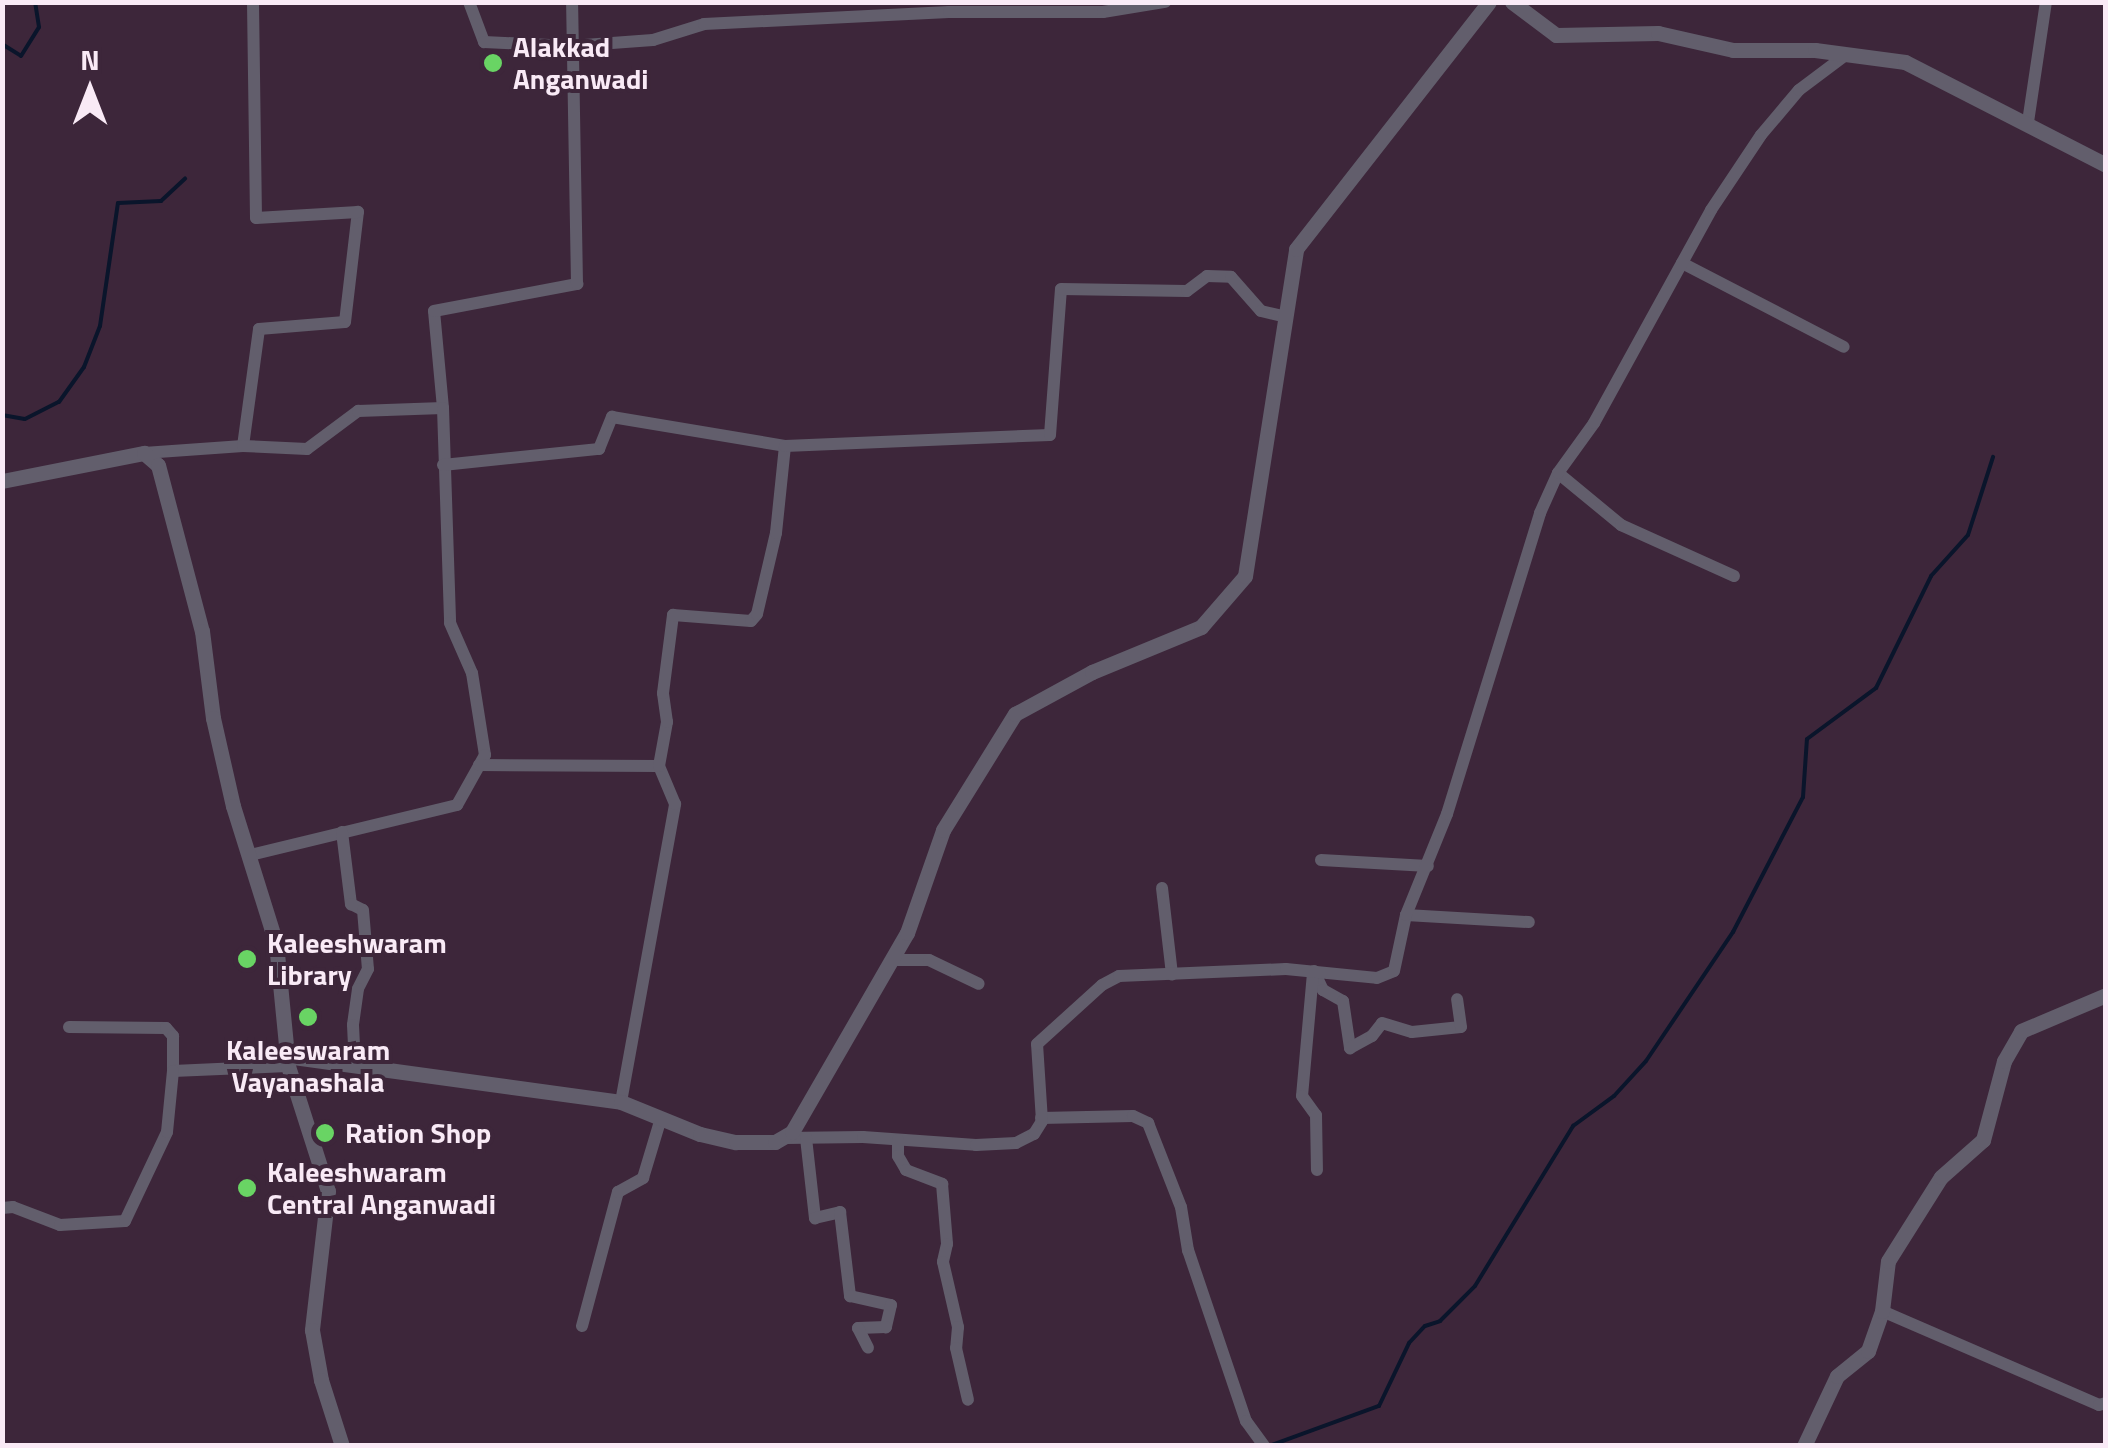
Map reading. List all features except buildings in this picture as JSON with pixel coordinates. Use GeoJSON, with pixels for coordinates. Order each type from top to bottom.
{"type":"FeatureCollection","features":[{"type":"Feature","properties":{"kind":"street"},"geometry":{"type":"LineString","coordinates":[[243,446],[259,329],[345,322],[358,212],[256,218],[253,2]]}},
{"type":"Feature","properties":{"kind":"street"},"geometry":{"type":"LineString","coordinates":[[469,2],[484,42],[571,46],[653,40],[704,24],[949,12],[1103,12],[1165,2]]}},
{"type":"Feature","properties":{"kind":"street"},"geometry":{"type":"LineString","coordinates":[[250,855],[458,805],[485,755],[472,673],[450,622],[443,408],[434,311],[577,284],[572,2]]}},
{"type":"Feature","properties":{"kind":"street"},"geometry":{"type":"LineString","coordinates":[[785,1138],[907,933],[944,830],[1014,714],[1092,672],[1201,626],[1245,576],[1296,249],[1489,2]]}},
{"type":"Feature","properties":{"kind":"street"},"geometry":{"type":"LineString","coordinates":[[1512,2],[1556,35],[1658,33],[1733,50],[1847,54],[1905,62],[2106,165]]}},
{"type":"Feature","properties":{"kind":"street"},"geometry":{"type":"LineString","coordinates":[[2028,122],[2046,2]]}},
{"type":"Feature","properties":{"kind":"street"},"geometry":{"type":"LineString","coordinates":[[173,1072],[286,1061],[355,1066],[621,1102],[700,1134],[736,1142],[760,1144],[806,1138],[976,1146],[1016,1142],[1034,1134],[1041,1118],[1035,1050],[1040,1041],[1112,978],[1314,971],[1386,976],[1394,971],[1406,915],[1428,866],[1490,682],[1540,513],[1558,473],[1612,393],[1682,263],[1761,135],[1799,90],[1847,54]]}},
{"type":"Feature","properties":{"kind":"street"},"geometry":{"type":"LineString","coordinates":[[1682,263],[1844,347]]}},
{"type":"Feature","properties":{"kind":"street"},"geometry":{"type":"LineString","coordinates":[[443,464],[599,449],[612,417],[785,446],[1050,434],[1061,289],[1187,291],[1207,276],[1231,278],[1261,311],[1286,317]]}},
{"type":"Feature","properties":{"kind":"street"},"geometry":{"type":"LineString","coordinates":[[2,481],[144,453],[243,446],[306,449],[358,411],[443,408]]}},
{"type":"Feature","properties":{"kind":"street"},"geometry":{"type":"LineString","coordinates":[[621,1102],[675,804],[659,766],[667,722],[663,693],[673,616],[751,621],[757,614],[776,533],[785,446]]}},
{"type":"Feature","properties":{"kind":"street"},"geometry":{"type":"LineString","coordinates":[[144,453],[158,465],[202,631],[213,718],[233,806],[276,943],[286,1061],[328,1191],[312,1330],[342,1446]]}},
{"type":"Feature","properties":{"kind":"street"},"geometry":{"type":"LineString","coordinates":[[1558,473],[1621,525],[1734,576]]}},
{"type":"Feature","properties":{"kind":"street"},"geometry":{"type":"LineString","coordinates":[[479,766],[659,766]]}},
{"type":"Feature","properties":{"kind":"street"},"geometry":{"type":"LineString","coordinates":[[342,832],[351,904],[363,910],[368,969],[358,989],[353,1025],[355,1066]]}},
{"type":"Feature","properties":{"kind":"street"},"geometry":{"type":"LineString","coordinates":[[1321,860],[1428,866]]}},
{"type":"Feature","properties":{"kind":"street"},"geometry":{"type":"LineString","coordinates":[[1162,888],[1172,974]]}},
{"type":"Feature","properties":{"kind":"street"},"geometry":{"type":"LineString","coordinates":[[1406,915],[1529,922]]}},
{"type":"Feature","properties":{"kind":"street"},"geometry":{"type":"LineString","coordinates":[[891,960],[930,960],[979,984]]}},
{"type":"Feature","properties":{"kind":"street"},"geometry":{"type":"LineString","coordinates":[[1314,971],[1323,990],[1343,1001],[1350,1048],[1372,1036],[1382,1024],[1412,1032],[1462,1026],[1457,999]]}},
{"type":"Feature","properties":{"kind":"street"},"geometry":{"type":"LineString","coordinates":[[1314,971],[1302,1096],[1316,1114],[1317,1170]]}},
{"type":"Feature","properties":{"kind":"street"},"geometry":{"type":"LineString","coordinates":[[1804,1446],[1837,1376],[1868,1351],[1882,1311],[1888,1262],[1941,1177],[1983,1140],[2004,1061],[2021,1032],[2106,995]]}},
{"type":"Feature","properties":{"kind":"street"},"geometry":{"type":"LineString","coordinates":[[2,1208],[13,1207],[60,1225],[125,1221],[167,1132],[173,1036],[166,1028],[68,1028]]}},
{"type":"Feature","properties":{"kind":"street"},"geometry":{"type":"LineString","coordinates":[[1041,1118],[1133,1116],[1148,1123],[1182,1206],[1188,1250],[1246,1421],[1261,1442]]}},
{"type":"Feature","properties":{"kind":"street"},"geometry":{"type":"LineString","coordinates":[[582,1326],[618,1192],[643,1178],[662,1118]]}},
{"type":"Feature","properties":{"kind":"street"},"geometry":{"type":"LineString","coordinates":[[806,1138],[815,1218],[840,1212],[850,1296],[891,1305],[886,1327],[858,1328],[868,1348]]}},
{"type":"Feature","properties":{"kind":"street"},"geometry":{"type":"LineString","coordinates":[[898,1140],[898,1156],[906,1170],[942,1184],[948,1244],[943,1262],[958,1327],[956,1348],[968,1400]]}},
{"type":"Feature","properties":{"kind":"street"},"geometry":{"type":"LineString","coordinates":[[1882,1311],[2099,1405],[2106,1403]]}},
{"type":"Feature","properties":{"kind":"waterway"},"geometry":{"type":"LineString","coordinates":[[2,44],[21,56],[39,27],[35,2]]}},
{"type":"Feature","properties":{"kind":"waterway"},"geometry":{"type":"LineString","coordinates":[[2,415],[25,419],[59,402],[84,367],[100,326],[118,203],[161,201],[185,179]]}},
{"type":"Feature","properties":{"kind":"waterway"},"geometry":{"type":"LineString","coordinates":[[1269,1446],[1379,1406],[1409,1343],[1425,1326],[1440,1321],[1475,1286],[1573,1126],[1614,1096],[1646,1061],[1733,932],[1803,797],[1807,739],[1876,688],[1931,576],[1968,535],[1993,457]]}},
{"type":"Feature","properties":{"kind":"place","name":"Alakkad Anganwadi"},"geometry":{"type":"Point","coordinates":[493,63]}},
{"type":"Feature","properties":{"kind":"place","name":"Kaleeshwaram Library"},"geometry":{"type":"Point","coordinates":[247,959]}},
{"type":"Feature","properties":{"kind":"place","name":"Kaleeswaram Vayanashala"},"geometry":{"type":"Point","coordinates":[308,1017]}},
{"type":"Feature","properties":{"kind":"place","name":"Ration Shop"},"geometry":{"type":"Point","coordinates":[325,1133]}},
{"type":"Feature","properties":{"kind":"place","name":"Kaleeshwaram Central Anganwadi"},"geometry":{"type":"Point","coordinates":[247,1188]}}]}
